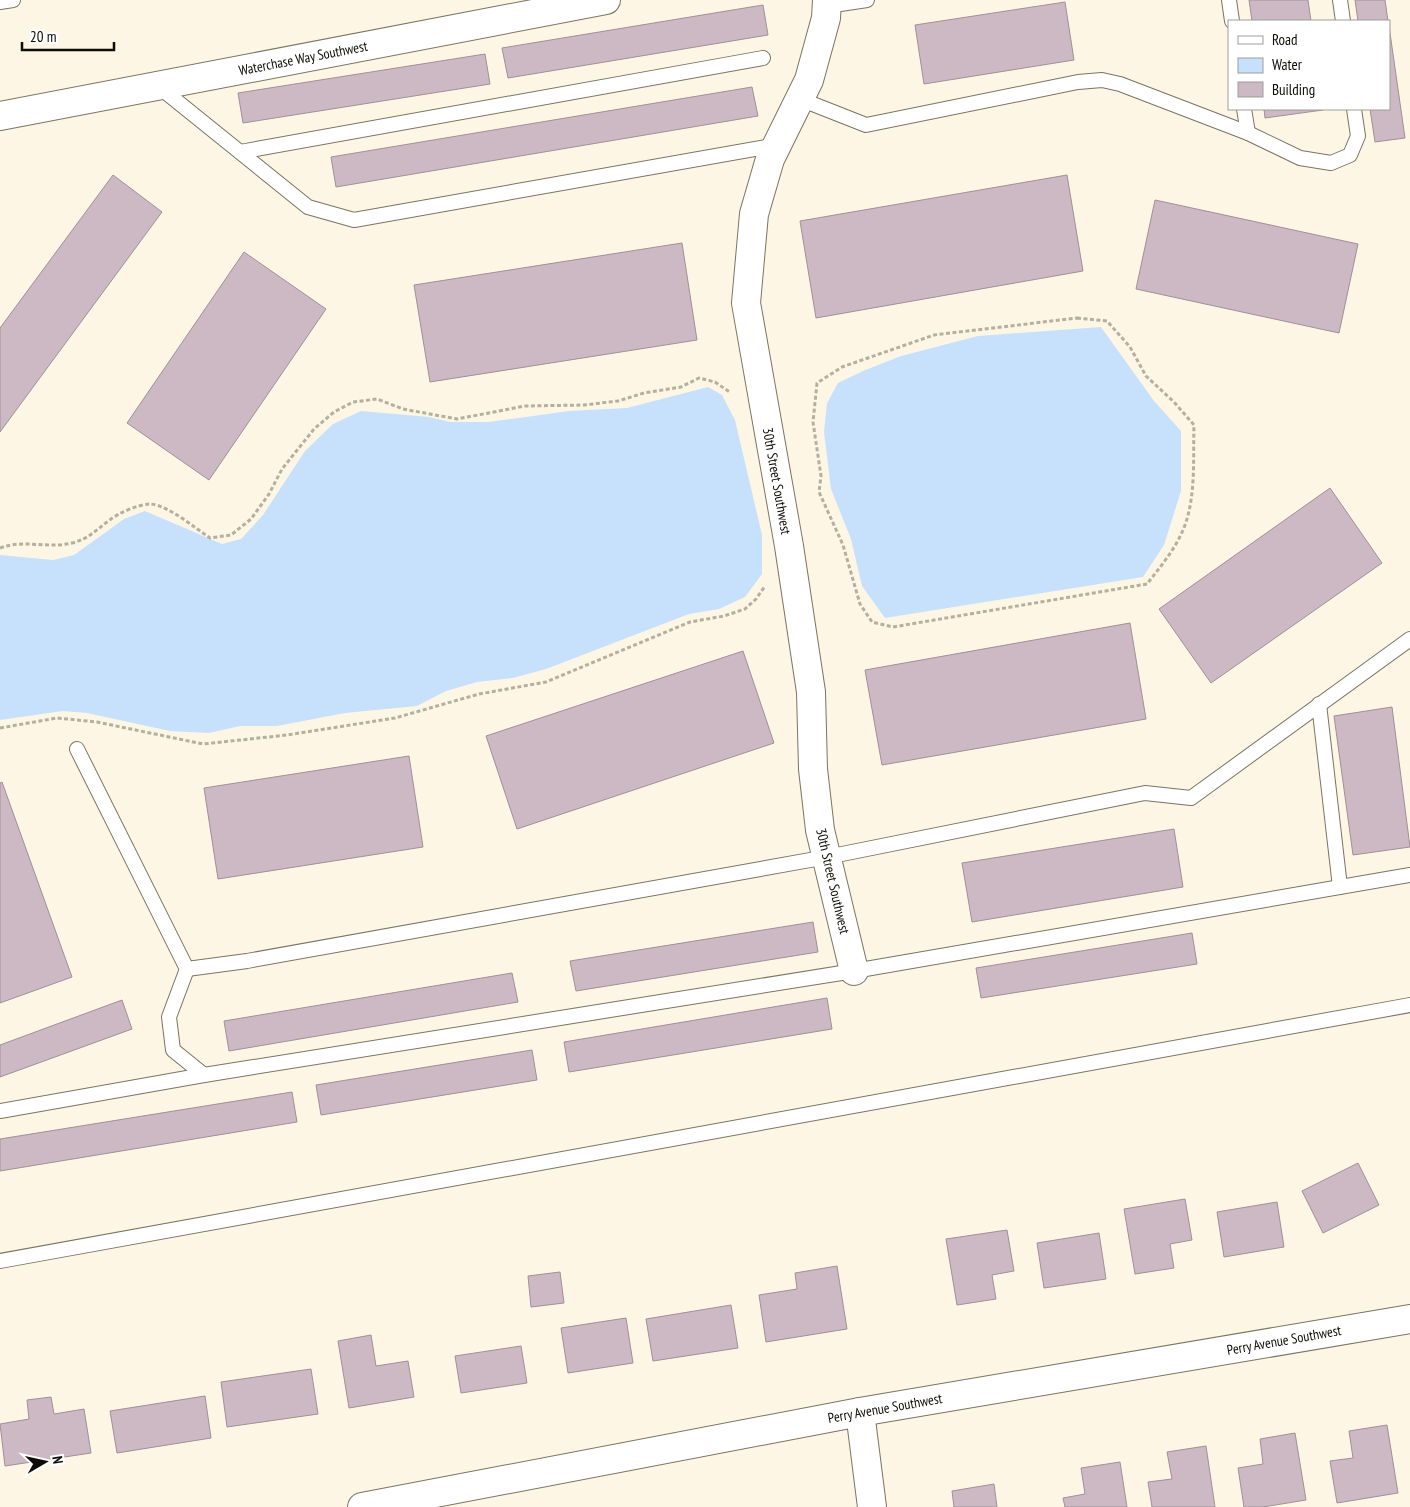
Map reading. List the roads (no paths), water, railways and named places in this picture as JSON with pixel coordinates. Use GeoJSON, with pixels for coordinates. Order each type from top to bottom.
{"type":"FeatureCollection","features":[{"type":"Feature","properties":{"kind":"street","name":"Waterchase Way Southwest"},"geometry":{"type":"LineString","coordinates":[[0,116],[606,0]]}},
{"type":"Feature","properties":{"kind":"street","name":"30th Street Southwest"},"geometry":{"type":"LineString","coordinates":[[827,3],[826,18],[809,80],[770,159],[754,214],[746,303],[789,546],[811,692],[813,769],[820,830],[854,971]]}},
{"type":"Feature","properties":{"kind":"street","name":"Perry Avenue Southwest"},"geometry":{"type":"LineString","coordinates":[[362,1507],[860,1412],[1410,1319]]}},
{"type":"Feature","properties":{"kind":"street"},"geometry":{"type":"LineString","coordinates":[[860,1412],[872,1507]]}},
{"type":"Feature","properties":{"kind":"lane"},"geometry":{"type":"LineString","coordinates":[[0,2],[12,0]]}},
{"type":"Feature","properties":{"kind":"lane"},"geometry":{"type":"LineString","coordinates":[[827,3],[867,0]]}},
{"type":"Feature","properties":{"kind":"lane"},"geometry":{"type":"LineString","coordinates":[[1229,0],[1232,20]]}},
{"type":"Feature","properties":{"kind":"lane"},"geometry":{"type":"LineString","coordinates":[[1340,0],[1342,20]]}},
{"type":"Feature","properties":{"kind":"lane"},"geometry":{"type":"LineString","coordinates":[[240,152],[763,58]]}},
{"type":"Feature","properties":{"kind":"lane"},"geometry":{"type":"LineString","coordinates":[[800,99],[866,125],[1078,82],[1102,80],[1120,84],[1248,133],[1300,158],[1331,163],[1350,155],[1358,136],[1354,110]]}},
{"type":"Feature","properties":{"kind":"lane"},"geometry":{"type":"LineString","coordinates":[[158,86],[308,207],[354,220],[777,145]]}},
{"type":"Feature","properties":{"kind":"lane"},"geometry":{"type":"LineString","coordinates":[[1244,110],[1248,133]]}},
{"type":"Feature","properties":{"kind":"lane"},"geometry":{"type":"LineString","coordinates":[[187,969],[247,961],[827,858],[1145,793],[1191,798],[1410,639]]}},
{"type":"Feature","properties":{"kind":"lane"},"geometry":{"type":"LineString","coordinates":[[1319,704],[1340,887]]}},
{"type":"Feature","properties":{"kind":"lane"},"geometry":{"type":"LineString","coordinates":[[77,749],[187,969],[169,1018],[173,1050],[204,1075]]}},
{"type":"Feature","properties":{"kind":"lane"},"geometry":{"type":"LineString","coordinates":[[0,1111],[204,1075],[854,971],[1410,875]]}},
{"type":"Feature","properties":{"kind":"lane"},"geometry":{"type":"LineString","coordinates":[[0,1261],[1410,1005]]}},
{"type":"Feature","properties":{"kind":"water"},"geometry":{"type":"Polygon","coordinates":[[[1101,327],[1154,401],[1181,431],[1181,491],[1164,545],[1143,577],[885,618],[862,586],[851,539],[831,489],[824,432],[827,403],[838,383],[901,356],[978,336],[1101,327]]]}},
{"type":"Feature","properties":{"kind":"water"},"geometry":{"type":"Polygon","coordinates":[[[708,387],[722,395],[735,420],[762,535],[762,574],[745,597],[719,609],[689,614],[546,669],[513,678],[477,682],[446,691],[417,706],[345,713],[277,726],[240,726],[209,733],[170,731],[87,713],[63,711],[0,720],[0,555],[53,560],[74,555],[124,519],[145,511],[222,544],[241,539],[263,515],[305,451],[333,424],[361,411],[429,417],[450,422],[489,422],[569,411],[627,408],[708,387]]]}}]}
